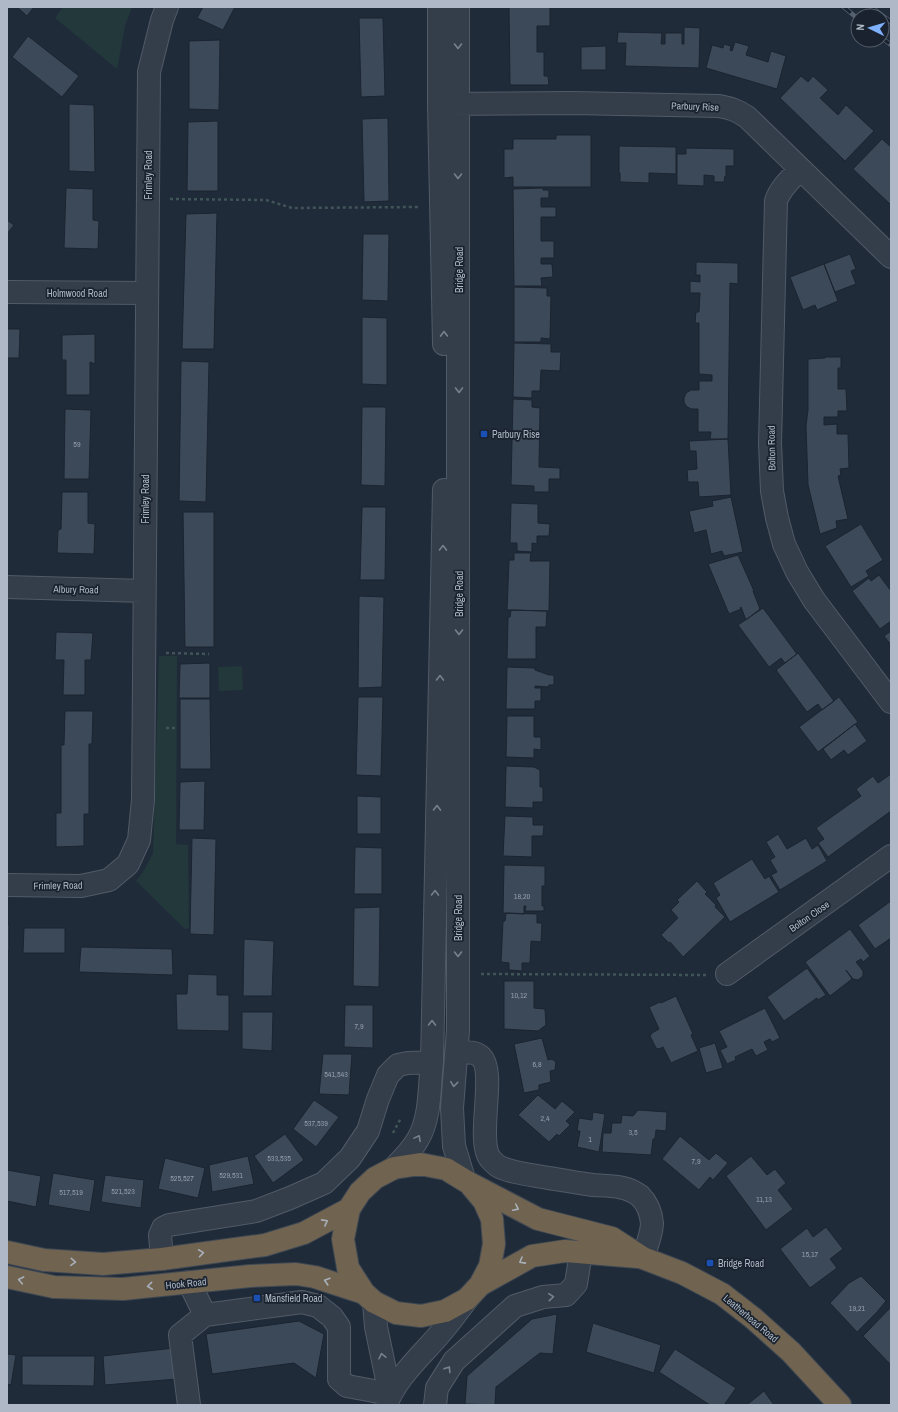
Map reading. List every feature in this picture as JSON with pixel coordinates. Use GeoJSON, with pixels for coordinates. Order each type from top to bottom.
{"type":"FeatureCollection","features":[{"type":"Feature","properties":{"kind":"highway"},"geometry":{"type":"LineString","coordinates":[[369,1297],[348,1268],[343,1239],[349,1209],[360,1192],[375,1178],[394,1168],[420,1164],[446,1169],[538,1219],[612,1238],[643,1258]]}},
{"type":"Feature","properties":{"kind":"highway"},"geometry":{"type":"LineString","coordinates":[[467,1181],[484,1200],[492,1219],[494,1244],[490,1266],[473,1292]]}},
{"type":"Feature","properties":{"kind":"highway"},"geometry":{"type":"LineString","coordinates":[[7,1252],[44,1260],[103,1264],[162,1259],[265,1245],[304,1233],[349,1209]]}},
{"type":"Feature","properties":{"kind":"highway","name":"Hook Road"},"geometry":{"type":"LineString","coordinates":[[7,1277],[54,1287],[123,1289],[250,1276],[296,1274],[315,1278],[369,1297],[396,1313],[421,1316],[445,1311],[532,1256],[565,1251],[643,1258]]}},
{"type":"Feature","properties":{"kind":"highway","name":"Leatherhead Road"},"geometry":{"type":"LineString","coordinates":[[643,1258],[682,1273],[722,1294],[753,1318],[791,1352],[840,1405]]}},
{"type":"Feature","properties":{"kind":"street","name":"Frimley Road"},"geometry":{"type":"LineString","coordinates":[[7,885],[81,886],[109,880],[128,864],[139,840],[143,800],[149,72],[162,20],[167,7]]}},
{"type":"Feature","properties":{"kind":"street","name":"Bridge Road"},"geometry":{"type":"LineString","coordinates":[[439,7],[449,103],[458,974],[457,1052],[452,1108],[454,1146],[467,1181]]}},
{"type":"Feature","properties":{"kind":"street","name":"Bridge Road"},"geometry":{"type":"LineString","coordinates":[[394,1168],[409,1153],[418,1139],[426,1119],[432,1062],[445,437],[442,207],[449,103],[458,7]]}},
{"type":"Feature","properties":{"kind":"street","name":"Parbury Rise"},"geometry":{"type":"LineString","coordinates":[[449,103],[719,106],[730,108],[747,117],[891,257]]}},
{"type":"Feature","properties":{"kind":"street","name":"Bolton Road"},"geometry":{"type":"LineString","coordinates":[[800,169],[778,195],[775,208],[770,443],[772,491],[784,544],[797,572],[814,600],[891,702]]}},
{"type":"Feature","properties":{"kind":"street","name":"Holmwood Road"},"geometry":{"type":"LineString","coordinates":[[7,292],[147,293]]}},
{"type":"Feature","properties":{"kind":"street","name":"Albury Road"},"geometry":{"type":"LineString","coordinates":[[7,587],[144,591]]}},
{"type":"Feature","properties":{"kind":"street","name":"Bolton Close"},"geometry":{"type":"LineString","coordinates":[[726,974],[891,856]]}},
{"type":"Feature","properties":{"kind":"street"},"geometry":{"type":"LineString","coordinates":[[457,1052],[473,1053],[480,1056],[485,1064],[487,1075],[485,1138],[488,1156],[498,1166],[518,1172],[591,1185],[619,1187],[628,1189],[639,1196],[648,1206],[652,1223],[643,1258]]}},
{"type":"Feature","properties":{"kind":"street"},"geometry":{"type":"LineString","coordinates":[[162,1259],[160,1235],[163,1228],[169,1225],[256,1211],[324,1183],[350,1158],[368,1131],[378,1099],[388,1075],[398,1065],[413,1062],[432,1062]]}},
{"type":"Feature","properties":{"kind":"street"},"geometry":{"type":"LineString","coordinates":[[435,1405],[437,1388],[454,1361],[515,1306],[543,1297],[566,1295],[576,1284],[581,1252]]}},
{"type":"Feature","properties":{"kind":"street"},"geometry":{"type":"LineString","coordinates":[[189,1282],[205,1315]]}},
{"type":"Feature","properties":{"kind":"street"},"geometry":{"type":"LineString","coordinates":[[388,1400],[406,1372],[440,1335],[473,1292]]}},
{"type":"Feature","properties":{"kind":"street"},"geometry":{"type":"LineString","coordinates":[[369,1297],[376,1327],[388,1400]]}},
{"type":"Feature","properties":{"kind":"street"},"geometry":{"type":"LineString","coordinates":[[189,1405],[180,1335],[205,1315],[302,1302],[318,1306],[332,1317],[339,1327],[339,1379],[346,1386],[388,1400]]}},
{"type":"Feature","properties":{"kind":"path"},"geometry":{"type":"LineString","coordinates":[[148,198],[266,200],[292,208],[442,207]]}},
{"type":"Feature","properties":{"kind":"path"},"geometry":{"type":"LineString","coordinates":[[144,653],[209,654]]}},
{"type":"Feature","properties":{"kind":"path"},"geometry":{"type":"LineString","coordinates":[[458,974],[726,974]]}},
{"type":"Feature","properties":{"kind":"green space"},"geometry":{"type":"Polygon","coordinates":[[[63,7],[132,7],[125,26],[117,69],[55,18],[63,7]]]}},
{"type":"Feature","properties":{"kind":"green space"},"geometry":{"type":"Polygon","coordinates":[[[159,656],[177,656],[176,844],[188,845],[189,928],[185,929],[136,881],[143,872],[153,853],[159,656]]]}},
{"type":"Feature","properties":{"kind":"green space"},"geometry":{"type":"Polygon","coordinates":[[[242,666],[243,690],[219,691],[218,667],[242,666]]]}},
{"type":"Feature","properties":{"kind":"building"},"geometry":{"type":"Polygon","coordinates":[[[17,7],[34,7],[27,16],[17,7]]]}},
{"type":"Feature","properties":{"kind":"building"},"geometry":{"type":"Polygon","coordinates":[[[203,7],[235,7],[223,30],[197,18],[203,7]]]}},
{"type":"Feature","properties":{"kind":"building"},"geometry":{"type":"Polygon","coordinates":[[[509,7],[550,7],[550,26],[537,26],[537,52],[544,52],[544,76],[548,76],[549,85],[510,85],[509,7]]]}},
{"type":"Feature","properties":{"kind":"building"},"geometry":{"type":"Polygon","coordinates":[[[359,18],[383,18],[385,96],[361,97],[359,18]]]}},
{"type":"Feature","properties":{"kind":"building"},"geometry":{"type":"Polygon","coordinates":[[[684,27],[700,28],[699,68],[625,66],[626,43],[617,43],[618,32],[662,33],[661,44],[665,44],[665,33],[682,33],[682,44],[684,44],[684,27]]]}},
{"type":"Feature","properties":{"kind":"building"},"geometry":{"type":"Polygon","coordinates":[[[28,36],[79,76],[62,97],[12,57],[28,36]]]}},
{"type":"Feature","properties":{"kind":"building"},"geometry":{"type":"Polygon","coordinates":[[[220,40],[219,110],[189,109],[189,41],[220,40]]]}},
{"type":"Feature","properties":{"kind":"building"},"geometry":{"type":"Polygon","coordinates":[[[735,42],[749,46],[746,55],[768,62],[771,51],[786,56],[777,89],[706,68],[712,45],[723,48],[724,44],[731,46],[730,50],[732,51],[735,42]]]}},
{"type":"Feature","properties":{"kind":"building"},"geometry":{"type":"Polygon","coordinates":[[[606,46],[606,70],[581,70],[581,47],[606,46]]]}},
{"type":"Feature","properties":{"kind":"building"},"geometry":{"type":"Polygon","coordinates":[[[801,76],[808,82],[813,76],[828,90],[820,98],[838,115],[846,105],[874,131],[845,161],[780,98],[801,76]]]}},
{"type":"Feature","properties":{"kind":"building"},"geometry":{"type":"Polygon","coordinates":[[[69,104],[94,105],[95,172],[69,171],[69,104]]]}},
{"type":"Feature","properties":{"kind":"building"},"geometry":{"type":"Polygon","coordinates":[[[388,118],[389,201],[364,202],[362,119],[388,118]]]}},
{"type":"Feature","properties":{"kind":"building"},"geometry":{"type":"Polygon","coordinates":[[[218,121],[218,191],[187,191],[188,122],[218,121]]]}},
{"type":"Feature","properties":{"kind":"building"},"geometry":{"type":"Polygon","coordinates":[[[556,135],[591,135],[591,187],[513,187],[513,177],[504,178],[504,149],[513,149],[513,139],[556,139],[556,135]]]}},
{"type":"Feature","properties":{"kind":"building"},"geometry":{"type":"Polygon","coordinates":[[[882,139],[891,147],[891,205],[853,169],[882,139]]]}},
{"type":"Feature","properties":{"kind":"building"},"geometry":{"type":"Polygon","coordinates":[[[619,146],[676,147],[676,174],[649,173],[649,183],[620,182],[619,146]]]}},
{"type":"Feature","properties":{"kind":"building"},"geometry":{"type":"Polygon","coordinates":[[[686,148],[734,149],[734,166],[726,166],[726,176],[724,182],[714,182],[714,176],[704,175],[704,186],[677,185],[677,154],[686,154],[686,148]]]}},
{"type":"Feature","properties":{"kind":"building"},"geometry":{"type":"Polygon","coordinates":[[[66,188],[93,189],[93,220],[99,221],[98,249],[64,248],[66,188]]]}},
{"type":"Feature","properties":{"kind":"building"},"geometry":{"type":"Polygon","coordinates":[[[543,188],[543,190],[549,190],[549,198],[541,198],[541,207],[556,207],[556,217],[541,217],[541,241],[554,241],[554,258],[541,258],[541,264],[552,264],[553,277],[541,278],[542,286],[514,286],[513,189],[543,188]]]}},
{"type":"Feature","properties":{"kind":"building"},"geometry":{"type":"Polygon","coordinates":[[[217,213],[214,349],[182,349],[186,214],[217,213]]]}},
{"type":"Feature","properties":{"kind":"building"},"geometry":{"type":"Polygon","coordinates":[[[7,220],[14,225],[7,234],[7,220]]]}},
{"type":"Feature","properties":{"kind":"building"},"geometry":{"type":"Polygon","coordinates":[[[363,234],[389,234],[388,301],[362,300],[363,234]]]}},
{"type":"Feature","properties":{"kind":"building"},"geometry":{"type":"Polygon","coordinates":[[[850,254],[856,269],[851,271],[856,284],[835,292],[824,264],[850,254]]]}},
{"type":"Feature","properties":{"kind":"building"},"geometry":{"type":"Polygon","coordinates":[[[696,262],[738,263],[738,284],[730,283],[728,439],[710,439],[711,432],[698,432],[698,409],[691,409],[686,406],[684,402],[686,393],[691,390],[699,390],[699,381],[712,381],[712,375],[699,374],[699,323],[695,323],[696,312],[699,312],[700,293],[690,293],[690,281],[700,282],[700,275],[696,275],[696,262]]]}},
{"type":"Feature","properties":{"kind":"building"},"geometry":{"type":"Polygon","coordinates":[[[824,264],[838,301],[817,310],[815,305],[803,310],[790,277],[824,264]]]}},
{"type":"Feature","properties":{"kind":"building"},"geometry":{"type":"Polygon","coordinates":[[[514,287],[547,288],[547,296],[551,296],[550,339],[541,338],[541,342],[514,342],[514,287]]]}},
{"type":"Feature","properties":{"kind":"building"},"geometry":{"type":"Polygon","coordinates":[[[362,317],[387,318],[387,385],[362,384],[362,317]]]}},
{"type":"Feature","properties":{"kind":"building"},"geometry":{"type":"Polygon","coordinates":[[[7,329],[20,329],[19,358],[7,358],[7,329]]]}},
{"type":"Feature","properties":{"kind":"building"},"geometry":{"type":"Polygon","coordinates":[[[95,334],[95,364],[90,362],[90,395],[66,395],[66,360],[62,360],[62,335],[95,334]]]}},
{"type":"Feature","properties":{"kind":"building"},"geometry":{"type":"Polygon","coordinates":[[[514,343],[551,344],[551,352],[561,352],[560,371],[541,370],[540,391],[532,391],[532,398],[513,397],[514,343]]]}},
{"type":"Feature","properties":{"kind":"building"},"geometry":{"type":"Polygon","coordinates":[[[841,357],[841,368],[838,368],[838,389],[846,389],[847,411],[838,411],[838,417],[824,417],[824,425],[837,424],[837,434],[848,434],[849,468],[840,469],[841,475],[838,476],[848,519],[836,521],[837,528],[820,534],[808,485],[806,426],[808,410],[808,359],[841,357]]]}},
{"type":"Feature","properties":{"kind":"building"},"geometry":{"type":"Polygon","coordinates":[[[181,361],[209,362],[206,502],[179,501],[181,361]]]}},
{"type":"Feature","properties":{"kind":"building"},"geometry":{"type":"Polygon","coordinates":[[[513,399],[532,400],[532,407],[540,408],[539,467],[560,468],[560,479],[549,479],[549,492],[534,492],[534,486],[511,485],[513,399]]]}},
{"type":"Feature","properties":{"kind":"building"},"geometry":{"type":"Polygon","coordinates":[[[362,407],[386,407],[385,486],[361,485],[362,407]]]}},
{"type":"Feature","properties":{"kind":"building"},"geometry":{"type":"Polygon","coordinates":[[[65,409],[91,410],[89,479],[64,479],[65,409]]]}},
{"type":"Feature","properties":{"kind":"building"},"geometry":{"type":"Polygon","coordinates":[[[728,439],[731,495],[699,497],[698,482],[688,482],[687,470],[697,469],[696,451],[690,451],[689,441],[728,439]]]}},
{"type":"Feature","properties":{"kind":"building"},"geometry":{"type":"Polygon","coordinates":[[[62,492],[88,492],[88,523],[95,524],[94,554],[57,553],[58,530],[61,529],[62,492]]]}},
{"type":"Feature","properties":{"kind":"building"},"geometry":{"type":"Polygon","coordinates":[[[731,497],[743,552],[724,556],[722,551],[711,554],[706,530],[694,533],[689,511],[713,506],[712,501],[731,497]]]}},
{"type":"Feature","properties":{"kind":"building"},"geometry":{"type":"Polygon","coordinates":[[[511,503],[538,504],[538,523],[550,524],[549,536],[537,536],[537,544],[532,543],[532,552],[517,551],[517,543],[510,543],[511,503]]]}},
{"type":"Feature","properties":{"kind":"building"},"geometry":{"type":"Polygon","coordinates":[[[362,507],[386,507],[385,580],[360,580],[362,507]]]}},
{"type":"Feature","properties":{"kind":"building"},"geometry":{"type":"Polygon","coordinates":[[[183,512],[214,512],[214,647],[185,647],[183,512]]]}},
{"type":"Feature","properties":{"kind":"building"},"geometry":{"type":"Polygon","coordinates":[[[861,524],[883,560],[866,571],[869,576],[851,587],[825,546],[861,524]]]}},
{"type":"Feature","properties":{"kind":"building"},"geometry":{"type":"Polygon","coordinates":[[[514,553],[531,553],[530,561],[550,561],[549,611],[507,610],[509,560],[514,560],[514,553]]]}},
{"type":"Feature","properties":{"kind":"building"},"geometry":{"type":"Polygon","coordinates":[[[738,555],[754,591],[760,609],[746,620],[741,607],[741,609],[729,614],[708,564],[738,555]]]}},
{"type":"Feature","properties":{"kind":"building"},"geometry":{"type":"Polygon","coordinates":[[[879,575],[891,591],[891,621],[880,629],[852,591],[869,578],[871,581],[879,575]]]}},
{"type":"Feature","properties":{"kind":"building"},"geometry":{"type":"Polygon","coordinates":[[[359,596],[384,597],[382,687],[358,688],[359,596]]]}},
{"type":"Feature","properties":{"kind":"building"},"geometry":{"type":"Polygon","coordinates":[[[763,608],[797,654],[785,663],[781,658],[769,667],[738,625],[763,608]]]}},
{"type":"Feature","properties":{"kind":"building"},"geometry":{"type":"Polygon","coordinates":[[[511,610],[547,611],[546,627],[536,627],[536,659],[507,659],[508,617],[510,617],[511,610]]]}},
{"type":"Feature","properties":{"kind":"building"},"geometry":{"type":"Polygon","coordinates":[[[891,631],[891,645],[884,636],[891,631]]]}},
{"type":"Feature","properties":{"kind":"building"},"geometry":{"type":"Polygon","coordinates":[[[56,632],[93,633],[91,660],[85,660],[85,695],[63,695],[64,660],[55,660],[56,632]]]}},
{"type":"Feature","properties":{"kind":"building"},"geometry":{"type":"Polygon","coordinates":[[[798,653],[834,701],[822,710],[818,704],[807,712],[776,670],[798,653]]]}},
{"type":"Feature","properties":{"kind":"building"},"geometry":{"type":"Polygon","coordinates":[[[210,663],[210,698],[179,698],[180,664],[210,663]]]}},
{"type":"Feature","properties":{"kind":"building"},"geometry":{"type":"Polygon","coordinates":[[[507,667],[535,668],[535,670],[549,675],[554,675],[554,685],[549,685],[548,687],[535,686],[535,688],[541,688],[541,701],[535,701],[535,709],[506,709],[507,667]]]}},
{"type":"Feature","properties":{"kind":"building"},"geometry":{"type":"Polygon","coordinates":[[[358,697],[383,697],[381,776],[356,775],[358,697]]]}},
{"type":"Feature","properties":{"kind":"building"},"geometry":{"type":"Polygon","coordinates":[[[839,697],[858,722],[818,752],[799,727],[839,697]]]}},
{"type":"Feature","properties":{"kind":"building"},"geometry":{"type":"Polygon","coordinates":[[[180,699],[210,699],[211,769],[180,769],[180,699]]]}},
{"type":"Feature","properties":{"kind":"building"},"geometry":{"type":"Polygon","coordinates":[[[65,711],[93,711],[92,744],[89,744],[89,814],[84,814],[84,846],[56,847],[56,813],[61,813],[61,745],[64,745],[65,711]]]}},
{"type":"Feature","properties":{"kind":"building"},"geometry":{"type":"Polygon","coordinates":[[[507,716],[534,716],[534,737],[541,737],[541,750],[534,749],[534,758],[506,757],[507,716]]]}},
{"type":"Feature","properties":{"kind":"building"},"geometry":{"type":"Polygon","coordinates":[[[855,724],[867,741],[848,755],[844,750],[831,760],[823,749],[855,724]]]}},
{"type":"Feature","properties":{"kind":"building"},"geometry":{"type":"Polygon","coordinates":[[[506,766],[534,767],[540,770],[540,787],[543,787],[543,802],[533,802],[533,808],[505,807],[506,766]]]}},
{"type":"Feature","properties":{"kind":"building"},"geometry":{"type":"Polygon","coordinates":[[[891,774],[891,811],[828,857],[818,843],[824,839],[816,828],[861,796],[856,789],[873,776],[878,783],[891,774]]]}},
{"type":"Feature","properties":{"kind":"building"},"geometry":{"type":"Polygon","coordinates":[[[205,781],[204,830],[179,830],[180,782],[205,781]]]}},
{"type":"Feature","properties":{"kind":"building"},"geometry":{"type":"Polygon","coordinates":[[[357,796],[381,797],[381,834],[357,834],[357,796]]]}},
{"type":"Feature","properties":{"kind":"building"},"geometry":{"type":"Polygon","coordinates":[[[505,816],[533,817],[533,825],[544,825],[543,836],[532,836],[532,857],[503,856],[505,816]]]}},
{"type":"Feature","properties":{"kind":"building"},"geometry":{"type":"Polygon","coordinates":[[[778,834],[787,849],[806,838],[812,849],[818,845],[827,861],[780,890],[771,875],[777,872],[770,860],[775,857],[766,842],[778,834]]]}},
{"type":"Feature","properties":{"kind":"building"},"geometry":{"type":"Polygon","coordinates":[[[192,838],[216,839],[214,935],[190,934],[192,838]]]}},
{"type":"Feature","properties":{"kind":"building"},"geometry":{"type":"Polygon","coordinates":[[[355,847],[382,848],[382,894],[354,894],[355,847]]]}},
{"type":"Feature","properties":{"kind":"building"},"geometry":{"type":"Polygon","coordinates":[[[752,859],[765,879],[769,876],[779,892],[730,922],[716,898],[720,895],[713,883],[752,859]]]}},
{"type":"Feature","properties":{"kind":"building"},"geometry":{"type":"Polygon","coordinates":[[[504,865],[545,866],[545,886],[542,886],[542,906],[544,906],[544,911],[525,911],[526,906],[524,906],[524,914],[503,913],[504,865]]]}},
{"type":"Feature","properties":{"kind":"building"},"geometry":{"type":"Polygon","coordinates":[[[697,881],[707,892],[705,894],[716,905],[715,907],[725,917],[683,957],[670,942],[669,943],[661,935],[678,918],[671,910],[679,902],[677,900],[697,881]]]}},
{"type":"Feature","properties":{"kind":"building"},"geometry":{"type":"Polygon","coordinates":[[[891,901],[891,938],[875,949],[858,925],[891,901]]]}},
{"type":"Feature","properties":{"kind":"building"},"geometry":{"type":"Polygon","coordinates":[[[380,907],[379,987],[353,986],[354,908],[380,907]]]}},
{"type":"Feature","properties":{"kind":"building"},"geometry":{"type":"Polygon","coordinates":[[[506,913],[537,914],[537,923],[542,923],[541,942],[531,941],[530,963],[522,963],[522,971],[509,970],[509,963],[501,962],[503,921],[505,921],[506,913]]]}},
{"type":"Feature","properties":{"kind":"building"},"geometry":{"type":"Polygon","coordinates":[[[7,924],[9,925],[9,951],[7,951],[7,924]]]}},
{"type":"Feature","properties":{"kind":"building"},"geometry":{"type":"Polygon","coordinates":[[[24,928],[65,928],[65,953],[23,953],[24,928]]]}},
{"type":"Feature","properties":{"kind":"building"},"geometry":{"type":"Polygon","coordinates":[[[850,929],[870,956],[863,962],[861,959],[856,962],[863,971],[863,976],[858,980],[853,979],[846,970],[852,979],[830,996],[805,962],[850,929]]]}},
{"type":"Feature","properties":{"kind":"building"},"geometry":{"type":"Polygon","coordinates":[[[244,939],[274,941],[272,996],[243,996],[244,939]]]}},
{"type":"Feature","properties":{"kind":"building"},"geometry":{"type":"Polygon","coordinates":[[[81,947],[172,949],[173,975],[79,972],[81,947]]]}},
{"type":"Feature","properties":{"kind":"building"},"geometry":{"type":"Polygon","coordinates":[[[807,968],[826,995],[818,1000],[817,998],[784,1021],[767,997],[807,968]]]}},
{"type":"Feature","properties":{"kind":"building"},"geometry":{"type":"Polygon","coordinates":[[[188,974],[217,975],[217,995],[229,995],[229,1031],[177,1030],[176,994],[187,994],[188,974]]]}},
{"type":"Feature","properties":{"kind":"building"},"geometry":{"type":"Polygon","coordinates":[[[504,981],[534,981],[534,1008],[545,1009],[546,1025],[538,1031],[504,1029],[504,981]]]}},
{"type":"Feature","properties":{"kind":"building"},"geometry":{"type":"Polygon","coordinates":[[[676,996],[693,1034],[691,1035],[698,1051],[671,1063],[663,1047],[659,1049],[656,1048],[650,1036],[659,1029],[649,1007],[676,996]]]}},
{"type":"Feature","properties":{"kind":"building"},"geometry":{"type":"Polygon","coordinates":[[[345,1005],[373,1005],[373,1048],[344,1047],[345,1005]]]}},
{"type":"Feature","properties":{"kind":"building"},"geometry":{"type":"Polygon","coordinates":[[[765,1008],[780,1038],[772,1042],[770,1039],[764,1042],[768,1050],[756,1056],[752,1049],[735,1057],[736,1060],[727,1064],[720,1050],[727,1047],[719,1031],[765,1008]]]}},
{"type":"Feature","properties":{"kind":"building"},"geometry":{"type":"Polygon","coordinates":[[[242,1012],[273,1012],[272,1051],[242,1049],[242,1012]]]}},
{"type":"Feature","properties":{"kind":"building"},"geometry":{"type":"Polygon","coordinates":[[[542,1038],[548,1060],[552,1059],[556,1062],[555,1070],[550,1071],[551,1082],[539,1085],[539,1090],[524,1093],[514,1044],[542,1038]]]}},
{"type":"Feature","properties":{"kind":"building"},"geometry":{"type":"Polygon","coordinates":[[[715,1043],[723,1068],[706,1073],[699,1048],[715,1043]]]}},
{"type":"Feature","properties":{"kind":"building"},"geometry":{"type":"Polygon","coordinates":[[[323,1054],[352,1054],[349,1095],[319,1094],[323,1054]]]}},
{"type":"Feature","properties":{"kind":"building"},"geometry":{"type":"Polygon","coordinates":[[[538,1095],[555,1109],[562,1101],[575,1112],[566,1121],[570,1125],[559,1136],[557,1134],[549,1142],[518,1115],[538,1095]]]}},
{"type":"Feature","properties":{"kind":"building"},"geometry":{"type":"Polygon","coordinates":[[[314,1100],[339,1117],[316,1147],[293,1129],[314,1100]]]}},
{"type":"Feature","properties":{"kind":"building"},"geometry":{"type":"Polygon","coordinates":[[[638,1110],[667,1112],[666,1131],[656,1130],[651,1155],[602,1152],[603,1133],[611,1133],[612,1123],[621,1123],[622,1115],[633,1116],[638,1110]]]}},
{"type":"Feature","properties":{"kind":"building"},"geometry":{"type":"Polygon","coordinates":[[[593,1112],[605,1114],[599,1152],[577,1147],[580,1131],[577,1131],[579,1118],[592,1120],[593,1112]]]}},
{"type":"Feature","properties":{"kind":"building"},"geometry":{"type":"Polygon","coordinates":[[[285,1134],[304,1160],[273,1183],[254,1156],[285,1134]]]}},
{"type":"Feature","properties":{"kind":"building"},"geometry":{"type":"Polygon","coordinates":[[[680,1136],[709,1160],[716,1153],[728,1163],[713,1180],[710,1177],[699,1190],[662,1159],[680,1136]]]}},
{"type":"Feature","properties":{"kind":"building"},"geometry":{"type":"Polygon","coordinates":[[[248,1156],[254,1184],[212,1192],[209,1165],[248,1156]]]}},
{"type":"Feature","properties":{"kind":"building"},"geometry":{"type":"Polygon","coordinates":[[[751,1156],[767,1175],[775,1169],[786,1183],[778,1190],[793,1209],[766,1230],[726,1176],[751,1156]]]}},
{"type":"Feature","properties":{"kind":"building"},"geometry":{"type":"Polygon","coordinates":[[[165,1158],[205,1168],[198,1198],[158,1189],[165,1158]]]}},
{"type":"Feature","properties":{"kind":"building"},"geometry":{"type":"Polygon","coordinates":[[[7,1170],[41,1176],[36,1207],[7,1201],[7,1170]]]}},
{"type":"Feature","properties":{"kind":"building"},"geometry":{"type":"Polygon","coordinates":[[[53,1173],[95,1180],[90,1212],[48,1205],[53,1173]]]}},
{"type":"Feature","properties":{"kind":"building"},"geometry":{"type":"Polygon","coordinates":[[[105,1175],[144,1180],[141,1208],[101,1202],[105,1175]]]}},
{"type":"Feature","properties":{"kind":"building"},"geometry":{"type":"Polygon","coordinates":[[[826,1227],[843,1249],[830,1259],[837,1268],[810,1288],[780,1249],[807,1228],[813,1237],[826,1227]]]}},
{"type":"Feature","properties":{"kind":"building"},"geometry":{"type":"Polygon","coordinates":[[[861,1276],[886,1301],[857,1332],[830,1303],[849,1283],[861,1276]]]}},
{"type":"Feature","properties":{"kind":"building"},"geometry":{"type":"Polygon","coordinates":[[[891,1307],[891,1365],[863,1336],[891,1307]]]}},
{"type":"Feature","properties":{"kind":"building"},"geometry":{"type":"Polygon","coordinates":[[[557,1314],[553,1354],[540,1353],[496,1387],[495,1405],[465,1404],[467,1376],[532,1319],[557,1314]]]}},
{"type":"Feature","properties":{"kind":"building"},"geometry":{"type":"Polygon","coordinates":[[[299,1321],[324,1334],[316,1378],[294,1363],[212,1374],[206,1334],[299,1321]]]}},
{"type":"Feature","properties":{"kind":"building"},"geometry":{"type":"Polygon","coordinates":[[[593,1323],[661,1345],[654,1373],[586,1352],[593,1323]]]}},
{"type":"Feature","properties":{"kind":"building"},"geometry":{"type":"Polygon","coordinates":[[[174,1348],[177,1379],[105,1385],[103,1356],[174,1348]]]}},
{"type":"Feature","properties":{"kind":"building"},"geometry":{"type":"Polygon","coordinates":[[[675,1349],[736,1388],[724,1405],[710,1405],[659,1372],[675,1349]]]}},
{"type":"Feature","properties":{"kind":"building"},"geometry":{"type":"Polygon","coordinates":[[[7,1354],[16,1355],[11,1385],[7,1384],[7,1354]]]}},
{"type":"Feature","properties":{"kind":"building"},"geometry":{"type":"Polygon","coordinates":[[[22,1356],[95,1356],[94,1386],[22,1385],[22,1356]]]}},
{"type":"Feature","properties":{"kind":"building"},"geometry":{"type":"Polygon","coordinates":[[[764,1391],[774,1405],[748,1405],[748,1404],[764,1391]]]}},
{"type":"Feature","properties":{"kind":"railway"},"geometry":{"type":"LineString","coordinates":[[844,7],[850,12]]}},
{"type":"Feature","properties":{"kind":"railway"},"geometry":{"type":"LineString","coordinates":[[871,7],[891,22]]}},
{"type":"Feature","properties":{"kind":"place","name":"Parbury Rise"},"geometry":{"type":"Point","coordinates":[484,434]}},
{"type":"Feature","properties":{"kind":"place","name":"Bridge Road"},"geometry":{"type":"Point","coordinates":[710,1263]}},
{"type":"Feature","properties":{"kind":"place","name":"Mansfield Road"},"geometry":{"type":"Point","coordinates":[257,1298]}}]}
